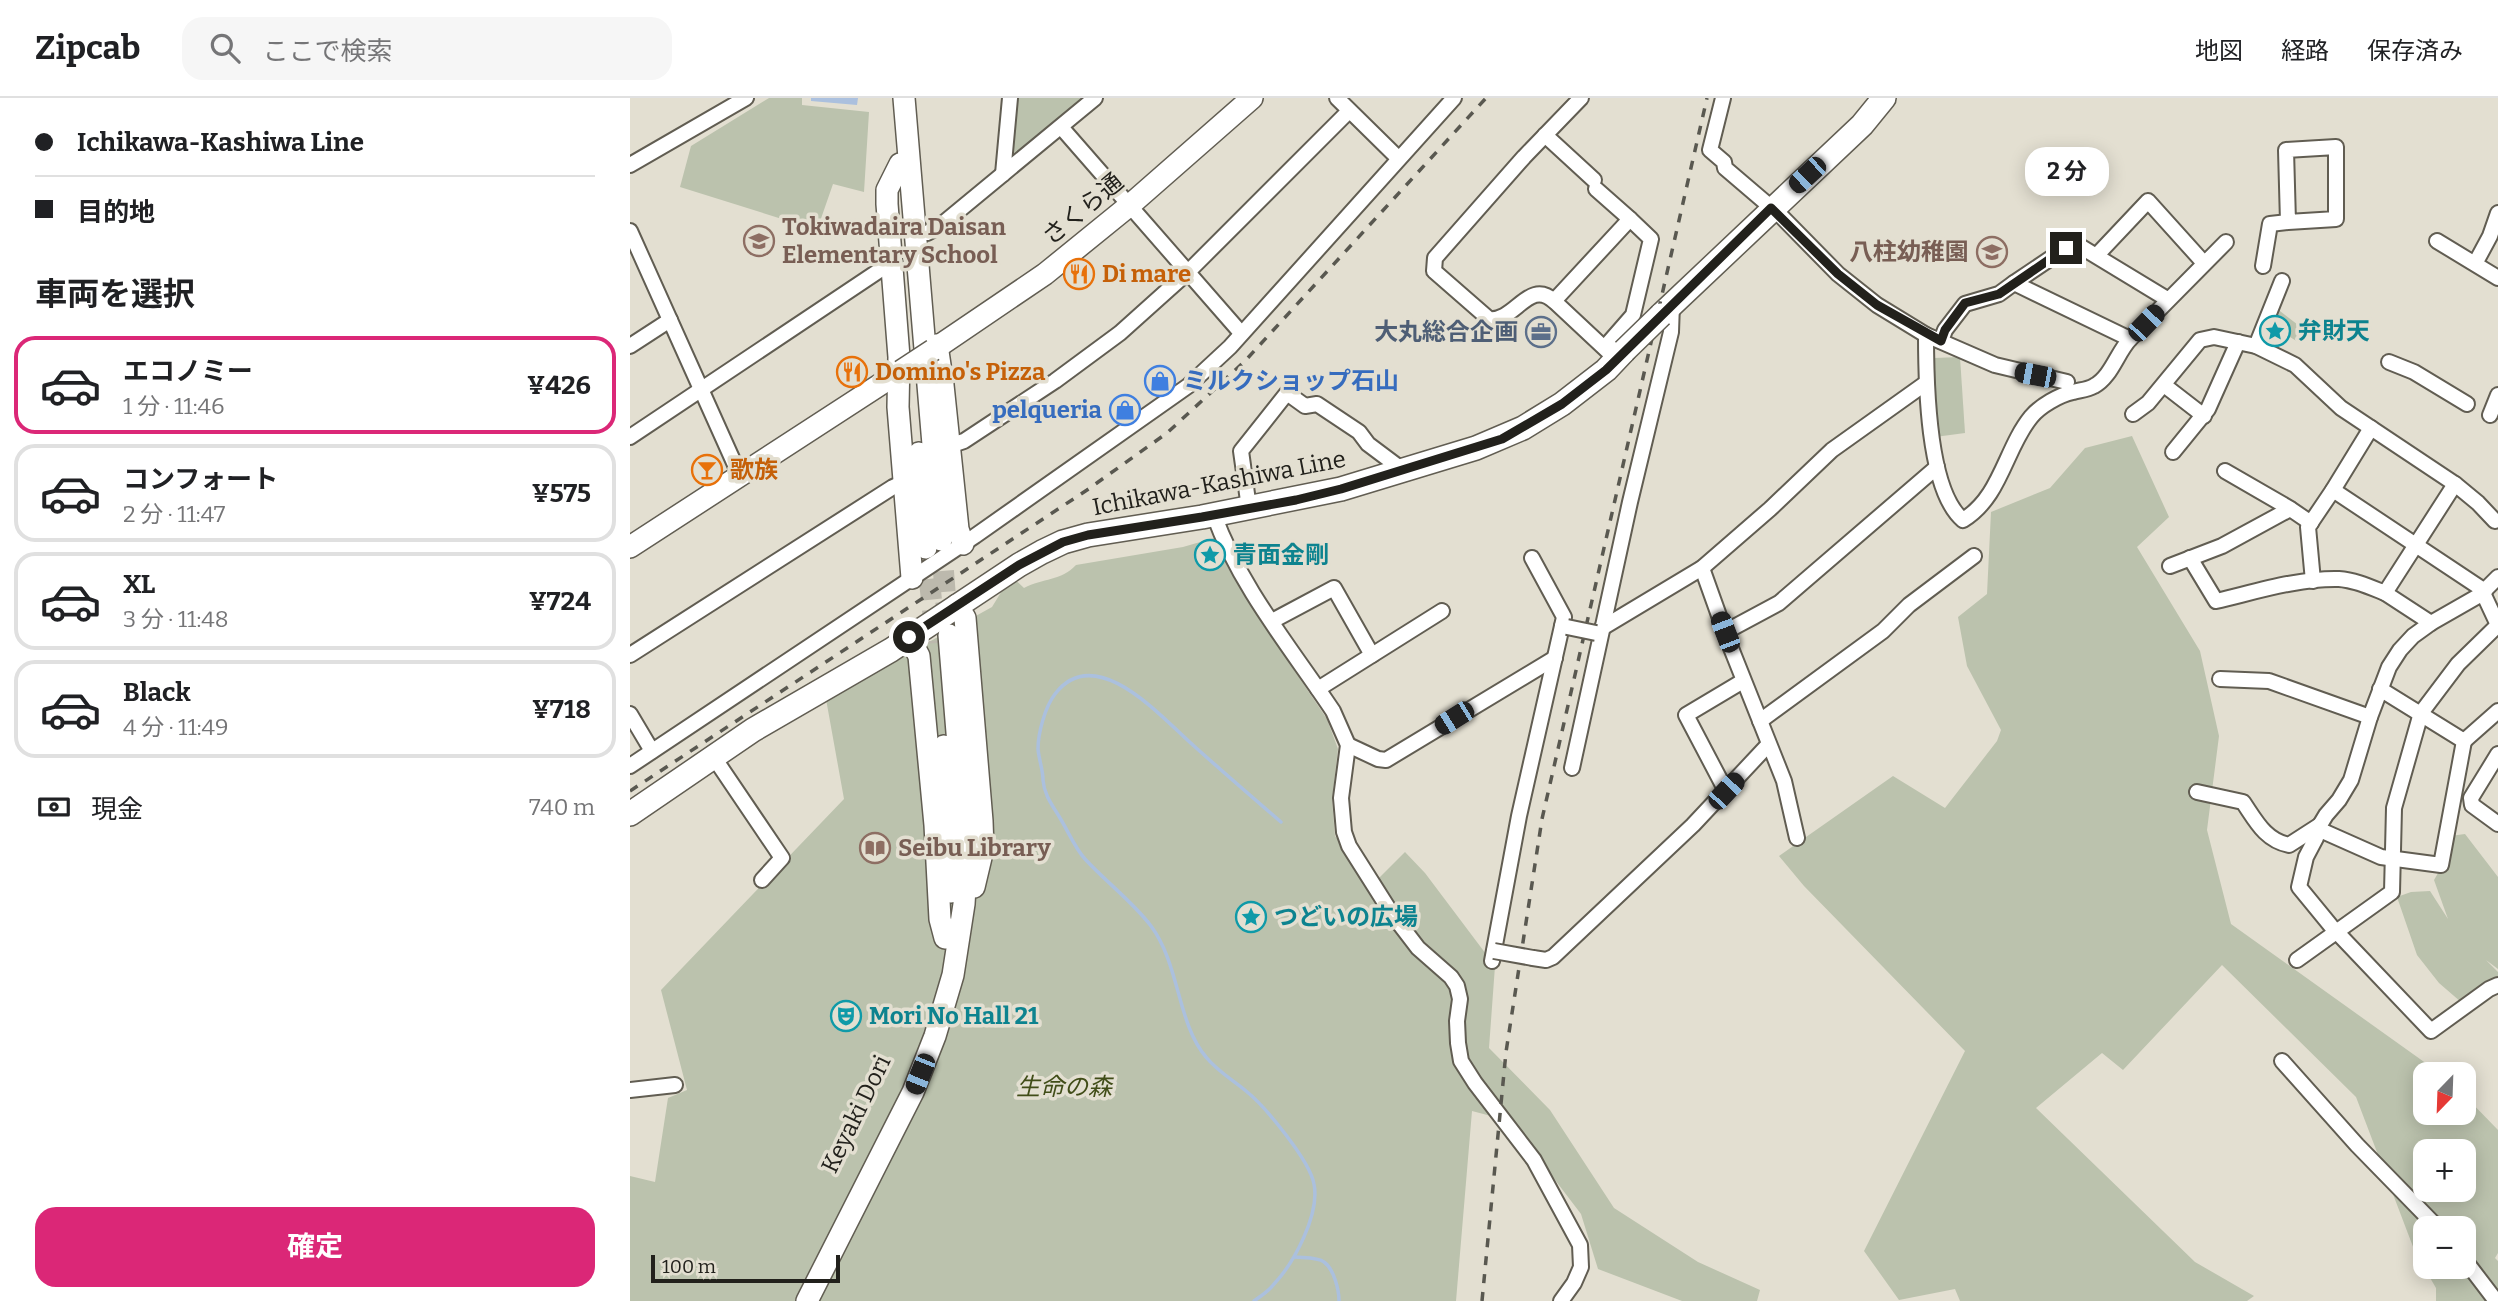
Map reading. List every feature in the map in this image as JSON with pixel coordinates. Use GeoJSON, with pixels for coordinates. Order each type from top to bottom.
{"type":"FeatureCollection","features":[{"type":"Feature","properties":{"kind":"main road","name":"Ichikawa-Kashiwa Line"},"geometry":{"type":"LineString","coordinates":[[630,814],[713,756],[909,637],[1019,565],[1063,542],[1088,535],[1214,515],[1341,489],[1502,439],[1562,404],[1606,370],[1615,353],[1666,309],[1862,125],[1884,98]]}},
{"type":"Feature","properties":{"kind":"street"},"geometry":{"type":"LineString","coordinates":[[630,165],[746,98]]}},
{"type":"Feature","properties":{"kind":"street"},"geometry":{"type":"LineString","coordinates":[[904,98],[905,133],[912,181],[934,544],[905,265],[900,164],[905,133]]}},
{"type":"Feature","properties":{"kind":"street"},"geometry":{"type":"LineString","coordinates":[[1003,174],[1010,98]]}},
{"type":"Feature","properties":{"kind":"street"},"geometry":{"type":"LineString","coordinates":[[927,233],[940,226],[1095,98]]}},
{"type":"Feature","properties":{"kind":"street","name":"さくら通"},"geometry":{"type":"LineString","coordinates":[[630,547],[900,372],[1045,274],[1130,205],[1252,98]]}},
{"type":"Feature","properties":{"kind":"street"},"geometry":{"type":"LineString","coordinates":[[1337,98],[1398,158]]}},
{"type":"Feature","properties":{"kind":"street"},"geometry":{"type":"LineString","coordinates":[[630,765],[963,544],[1169,400],[1230,347],[1454,98]]}},
{"type":"Feature","properties":{"kind":"street"},"geometry":{"type":"LineString","coordinates":[[1545,135],[1651,239],[1633,315],[1615,353],[1548,296],[1538,293],[1500,319],[1489,319],[1434,271],[1433,265],[1435,258],[1545,135],[1581,98]]}},
{"type":"Feature","properties":{"kind":"street"},"geometry":{"type":"LineString","coordinates":[[1723,98],[1710,150],[1724,162],[1725,168],[1771,208],[1838,274],[1877,305],[1926,335],[1994,365],[2067,382]]}},
{"type":"Feature","properties":{"kind":"street"},"geometry":{"type":"LineString","coordinates":[[949,446],[964,441],[1120,333],[1188,272],[1349,111]]}},
{"type":"Feature","properties":{"kind":"street"},"geometry":{"type":"LineString","coordinates":[[1061,127],[1241,333]]}},
{"type":"Feature","properties":{"kind":"street"},"geometry":{"type":"LineString","coordinates":[[905,133],[922,173],[935,348],[958,529],[963,544]]}},
{"type":"Feature","properties":{"kind":"street"},"geometry":{"type":"LineString","coordinates":[[2263,266],[2270,225],[2336,219],[2336,147],[2287,150],[2288,222]]}},
{"type":"Feature","properties":{"kind":"street"},"geometry":{"type":"LineString","coordinates":[[900,164],[887,190],[900,372],[898,407],[912,578]]}},
{"type":"Feature","properties":{"kind":"street"},"geometry":{"type":"LineString","coordinates":[[2097,255],[2148,201],[2203,262]]}},
{"type":"Feature","properties":{"kind":"street"},"geometry":{"type":"LineString","coordinates":[[2476,262],[2490,236],[2498,213]]}},
{"type":"Feature","properties":{"kind":"street"},"geometry":{"type":"LineString","coordinates":[[1554,301],[1630,219]]}},
{"type":"Feature","properties":{"kind":"street"},"geometry":{"type":"LineString","coordinates":[[630,231],[634,251],[670,320],[740,476]]}},
{"type":"Feature","properties":{"kind":"street"},"geometry":{"type":"LineString","coordinates":[[2437,241],[2476,262],[2498,278]]}},
{"type":"Feature","properties":{"kind":"street"},"geometry":{"type":"LineString","coordinates":[[1926,335],[1926,383],[1937,467],[1952,505],[1963,520],[1976,512],[1987,499],[2017,437],[2034,414],[2060,397],[2095,386],[2107,375],[2121,349],[2130,339],[2203,262],[2226,242]]}},
{"type":"Feature","properties":{"kind":"street"},"geometry":{"type":"LineString","coordinates":[[1941,341],[1945,330],[1965,303],[1999,294],[2066,248],[2078,246],[2097,255],[2167,299]]}},
{"type":"Feature","properties":{"kind":"street"},"geometry":{"type":"LineString","coordinates":[[630,437],[880,270],[891,266]]}},
{"type":"Feature","properties":{"kind":"street"},"geometry":{"type":"LineString","coordinates":[[2256,346],[2282,281]]}},
{"type":"Feature","properties":{"kind":"street"},"geometry":{"type":"LineString","coordinates":[[2014,283],[2130,339]]}},
{"type":"Feature","properties":{"kind":"street"},"geometry":{"type":"LineString","coordinates":[[1572,768],[1599,632],[1671,332],[1666,309]]}},
{"type":"Feature","properties":{"kind":"street"},"geometry":{"type":"LineString","coordinates":[[630,346],[670,320]]}},
{"type":"Feature","properties":{"kind":"street"},"geometry":{"type":"LineString","coordinates":[[2133,414],[2148,403],[2182,359],[2200,341],[2214,337],[2256,346],[2295,365],[2341,408],[2455,484],[2497,522]]}},
{"type":"Feature","properties":{"kind":"street"},"geometry":{"type":"LineString","coordinates":[[2174,452],[2204,416],[2238,342]]}},
{"type":"Feature","properties":{"kind":"street"},"geometry":{"type":"LineString","coordinates":[[2389,362],[2414,372],[2467,404]]}},
{"type":"Feature","properties":{"kind":"street"},"geometry":{"type":"LineString","coordinates":[[1565,626],[1599,632],[1702,568],[1752,526],[1832,450],[1926,383]]}},
{"type":"Feature","properties":{"kind":"street"},"geometry":{"type":"LineString","coordinates":[[2164,385],[2204,416]]}},
{"type":"Feature","properties":{"kind":"street"},"geometry":{"type":"LineString","coordinates":[[1249,508],[1241,451],[1287,393],[1305,406],[1317,404],[1359,432],[1368,444],[1396,465],[1398,471]]}},
{"type":"Feature","properties":{"kind":"street"},"geometry":{"type":"LineString","coordinates":[[2490,415],[2498,396]]}},
{"type":"Feature","properties":{"kind":"street"},"geometry":{"type":"LineString","coordinates":[[2313,580],[2308,527],[2371,428]]}},
{"type":"Feature","properties":{"kind":"street"},"geometry":{"type":"LineString","coordinates":[[1725,632],[1779,603],[1937,467]]}},
{"type":"Feature","properties":{"kind":"street"},"geometry":{"type":"LineString","coordinates":[[2225,471],[2311,523]]}},
{"type":"Feature","properties":{"kind":"street"},"geometry":{"type":"LineString","coordinates":[[630,655],[893,486],[904,482]]}},
{"type":"Feature","properties":{"kind":"street"},"geometry":{"type":"LineString","coordinates":[[2385,593],[2455,484]]}},
{"type":"Feature","properties":{"kind":"street"},"geometry":{"type":"LineString","coordinates":[[2297,960],[2392,892],[2394,808],[2421,713],[2458,664],[2498,625],[2484,592],[2333,490]]}},
{"type":"Feature","properties":{"kind":"street"},"geometry":{"type":"LineString","coordinates":[[2170,566],[2222,546],[2290,509]]}},
{"type":"Feature","properties":{"kind":"street"},"geometry":{"type":"LineString","coordinates":[[1214,515],[1240,573],[1334,711],[1348,745],[1341,798],[1344,832],[1349,846],[1392,914],[1418,948],[1451,977],[1457,986],[1460,999],[1457,1021],[1461,1061],[1534,1160],[1580,1245],[1581,1267],[1561,1301]]}},
{"type":"Feature","properties":{"kind":"street"},"geometry":{"type":"LineString","coordinates":[[1760,720],[1883,631],[1909,605],[1975,556]]}},
{"type":"Feature","properties":{"kind":"street"},"geometry":{"type":"LineString","coordinates":[[1532,558],[1564,617],[1565,626],[1555,658],[1513,842],[1493,956],[1546,960],[1553,957],[1726,791],[1768,745]]}},
{"type":"Feature","properties":{"kind":"street"},"geometry":{"type":"LineString","coordinates":[[2190,558],[2216,601],[2313,580],[2340,579],[2362,583],[2385,593],[2431,623]]}},
{"type":"Feature","properties":{"kind":"street"},"geometry":{"type":"LineString","coordinates":[[1702,568],[1743,681],[1784,781],[1797,838]]}},
{"type":"Feature","properties":{"kind":"street"},"geometry":{"type":"LineString","coordinates":[[2498,577],[2484,592],[2431,623],[2400,650],[2389,667],[2351,780],[2319,827],[2306,857],[2299,887],[2337,932],[2431,1031],[2498,985]]}},
{"type":"Feature","properties":{"kind":"street"},"geometry":{"type":"LineString","coordinates":[[1272,621],[1334,588],[1371,655]]}},
{"type":"Feature","properties":{"kind":"street"},"geometry":{"type":"LineString","coordinates":[[957,606],[965,618],[983,849],[974,887],[957,902]]}},
{"type":"Feature","properties":{"kind":"street"},"geometry":{"type":"LineString","coordinates":[[1318,689],[1441,611]]}},
{"type":"Feature","properties":{"kind":"street"},"geometry":{"type":"LineString","coordinates":[[909,637],[919,656],[940,919],[945,938]]}},
{"type":"Feature","properties":{"kind":"street"},"geometry":{"type":"LineString","coordinates":[[942,639],[967,854],[957,902]]}},
{"type":"Feature","properties":{"kind":"street"},"geometry":{"type":"LineString","coordinates":[[1348,745],[1378,760],[1386,760],[1555,658]]}},
{"type":"Feature","properties":{"kind":"street"},"geometry":{"type":"LineString","coordinates":[[2220,679],[2269,681],[2370,717]]}},
{"type":"Feature","properties":{"kind":"street"},"geometry":{"type":"LineString","coordinates":[[1726,791],[1686,715],[1743,681]]}},
{"type":"Feature","properties":{"kind":"street"},"geometry":{"type":"LineString","coordinates":[[2380,689],[2465,741]]}},
{"type":"Feature","properties":{"kind":"street"},"geometry":{"type":"LineString","coordinates":[[2319,827],[2381,857],[2441,865],[2465,741],[2498,711]]}},
{"type":"Feature","properties":{"kind":"street"},"geometry":{"type":"LineString","coordinates":[[630,714],[652,751]]}},
{"type":"Feature","properties":{"kind":"street"},"geometry":{"type":"LineString","coordinates":[[2472,805],[2471,798],[2498,754]]}},
{"type":"Feature","properties":{"kind":"street"},"geometry":{"type":"LineString","coordinates":[[713,756],[782,858],[762,880]]}},
{"type":"Feature","properties":{"kind":"street"},"geometry":{"type":"LineString","coordinates":[[2197,792],[2243,802],[2263,831],[2276,842],[2289,845],[2319,827]]}},
{"type":"Feature","properties":{"kind":"street"},"geometry":{"type":"LineString","coordinates":[[2453,804],[2472,805],[2498,824]]}},
{"type":"Feature","properties":{"kind":"street","name":"Keyaki Dori"},"geometry":{"type":"LineString","coordinates":[[792,1301],[900,1087],[922,1034],[945,938],[957,902]]}},
{"type":"Feature","properties":{"kind":"street","name":"Keyaki Dori"},"geometry":{"type":"LineString","coordinates":[[807,1301],[898,1124],[935,1036],[953,975],[957,902]]}},
{"type":"Feature","properties":{"kind":"street"},"geometry":{"type":"LineString","coordinates":[[2282,1061],[2375,1165],[2426,1216]]}},
{"type":"Feature","properties":{"kind":"street"},"geometry":{"type":"LineString","coordinates":[[630,1090],[675,1085]]}},
{"type":"Feature","properties":{"kind":"street"},"geometry":{"type":"LineString","coordinates":[[2476,1275],[2496,1301]]}},
{"type":"Feature","properties":{"kind":"green space"},"geometry":{"type":"Polygon","coordinates":[[[769,98],[802,98],[802,105],[869,112],[864,192],[833,184],[817,230],[680,187],[691,146],[769,98]]]}},
{"type":"Feature","properties":{"kind":"green space"},"geometry":{"type":"Polygon","coordinates":[[[1016,98],[1086,98],[1015,157],[1011,151],[1016,98]]]}},
{"type":"Feature","properties":{"kind":"green space"},"geometry":{"type":"Polygon","coordinates":[[[2276,308],[2306,331],[2298,342],[2282,332],[2279,334],[2270,331],[2272,327],[2269,325],[2276,308]]]}},
{"type":"Feature","properties":{"kind":"green space"},"geometry":{"type":"Polygon","coordinates":[[[1960,357],[1965,433],[1935,437],[1930,375],[1934,358],[1960,357]]]}},
{"type":"Feature","properties":{"kind":"green space"},"geometry":{"type":"Polygon","coordinates":[[[2132,436],[2169,517],[2137,547],[2200,651],[2219,736],[2207,830],[2231,924],[2424,1062],[2413,1062],[2413,1125],[2476,1125],[2476,1107],[2498,1130],[2498,1253],[2495,1258],[2498,1261],[2498,1301],[2436,1301],[2436,1288],[2431,1279],[2476,1279],[2476,1216],[2413,1216],[2413,1247],[2356,1097],[2222,965],[2123,1070],[2102,1053],[2036,1108],[2195,1262],[2254,1296],[2247,1301],[1960,1301],[1955,1289],[1899,1300],[1864,1251],[1965,1051],[1804,886],[1779,856],[1893,776],[1945,808],[1997,741],[2001,730],[1967,666],[1958,617],[1987,594],[1991,512],[2050,488],[2085,448],[2132,436]]]}},
{"type":"Feature","properties":{"kind":"green space","name":"生命の森"},"geometry":{"type":"Polygon","coordinates":[[[1214,538],[1290,664],[1327,719],[1338,749],[1332,800],[1335,836],[1376,881],[1405,852],[1425,873],[1495,966],[1489,1048],[1550,1110],[1614,1208],[1698,1262],[1760,1290],[1757,1301],[1682,1301],[1598,1269],[1581,1214],[1510,1121],[1472,1111],[1456,1301],[630,1301],[630,1176],[655,1182],[668,1098],[687,1090],[661,990],[844,799],[826,699],[992,607],[1011,576],[1024,588],[1058,577],[1076,565],[1183,547],[1214,538]]]}},
{"type":"Feature","properties":{"kind":"green space"},"geometry":{"type":"Polygon","coordinates":[[[2465,834],[2498,877],[2498,969],[2486,960],[2498,972],[2498,976],[2461,1002],[2439,983],[2417,955],[2397,897],[2411,892],[2430,891],[2448,919],[2434,880],[2444,863],[2450,836],[2465,834]]]}},
{"type":"Feature","properties":{"kind":"water"},"geometry":{"type":"Polygon","coordinates":[[[811,98],[858,98],[857,105],[811,101],[811,98]]]}},
{"type":"Feature","properties":{"kind":"waterway"},"geometry":{"type":"LineString","coordinates":[[1254,1301],[1282,1275],[1304,1237],[1315,1196],[1311,1174],[1286,1134],[1246,1091],[1215,1067],[1196,1043],[1168,958],[1151,926],[1081,855],[1049,800],[1038,749],[1039,735],[1051,699],[1071,680],[1090,676],[1109,680],[1128,690],[1147,703],[1281,822]]}},
{"type":"Feature","properties":{"kind":"waterway"},"geometry":{"type":"LineString","coordinates":[[1295,1257],[1318,1259],[1328,1265],[1335,1280],[1339,1301]]}},
{"type":"Feature","properties":{"kind":"tunnel"},"geometry":{"type":"LineString","coordinates":[[941,540],[948,629]]}},
{"type":"Feature","properties":{"kind":"tunnel"},"geometry":{"type":"LineString","coordinates":[[926,548],[936,643]]}},
{"type":"Feature","properties":{"kind":"railway"},"geometry":{"type":"LineString","coordinates":[[630,791],[1087,490],[1167,433],[1245,361],[1486,98]]}},
{"type":"Feature","properties":{"kind":"railway"},"geometry":{"type":"LineString","coordinates":[[1482,1301],[1506,1052],[1542,819],[1707,98]]}},
{"type":"Feature","properties":{"kind":"place","name":"Tokiwadaira Daisan Elementary School"},"geometry":{"type":"Point","coordinates":[759,241]}},
{"type":"Feature","properties":{"kind":"place","name":"八柱幼稚園"},"geometry":{"type":"Point","coordinates":[1992,252]}},
{"type":"Feature","properties":{"kind":"place","name":"Di mare"},"geometry":{"type":"Point","coordinates":[1079,274]}},
{"type":"Feature","properties":{"kind":"place","name":"弁財天"},"geometry":{"type":"Point","coordinates":[2275,331]}},
{"type":"Feature","properties":{"kind":"place","name":"大丸総合企画"},"geometry":{"type":"Point","coordinates":[1541,332]}},
{"type":"Feature","properties":{"kind":"place","name":"Domino's Pizza"},"geometry":{"type":"Point","coordinates":[852,372]}},
{"type":"Feature","properties":{"kind":"place","name":"ミルクショップ石山"},"geometry":{"type":"Point","coordinates":[1160,381]}},
{"type":"Feature","properties":{"kind":"place","name":"pelqueria"},"geometry":{"type":"Point","coordinates":[1125,410]}},
{"type":"Feature","properties":{"kind":"place","name":"歌族"},"geometry":{"type":"Point","coordinates":[707,470]}},
{"type":"Feature","properties":{"kind":"place","name":"青面金剛"},"geometry":{"type":"Point","coordinates":[1210,555]}},
{"type":"Feature","properties":{"kind":"place","name":"Seibu Library"},"geometry":{"type":"Point","coordinates":[875,848]}},
{"type":"Feature","properties":{"kind":"place","name":"つどいの広場"},"geometry":{"type":"Point","coordinates":[1251,917]}},
{"type":"Feature","properties":{"kind":"place","name":"Mori No Hall 21"},"geometry":{"type":"Point","coordinates":[846,1016]}},
{"type":"Feature","properties":{"kind":"route"},"geometry":{"type":"LineString","coordinates":[[909,637],[1019,565],[1063,542],[1088,535],[1296,500],[1341,489],[1502,439],[1562,404],[1606,370],[1771,208],[1838,274],[1877,305],[1926,335],[1941,341],[1945,330],[1965,303],[1999,294],[2066,248]]}}]}
